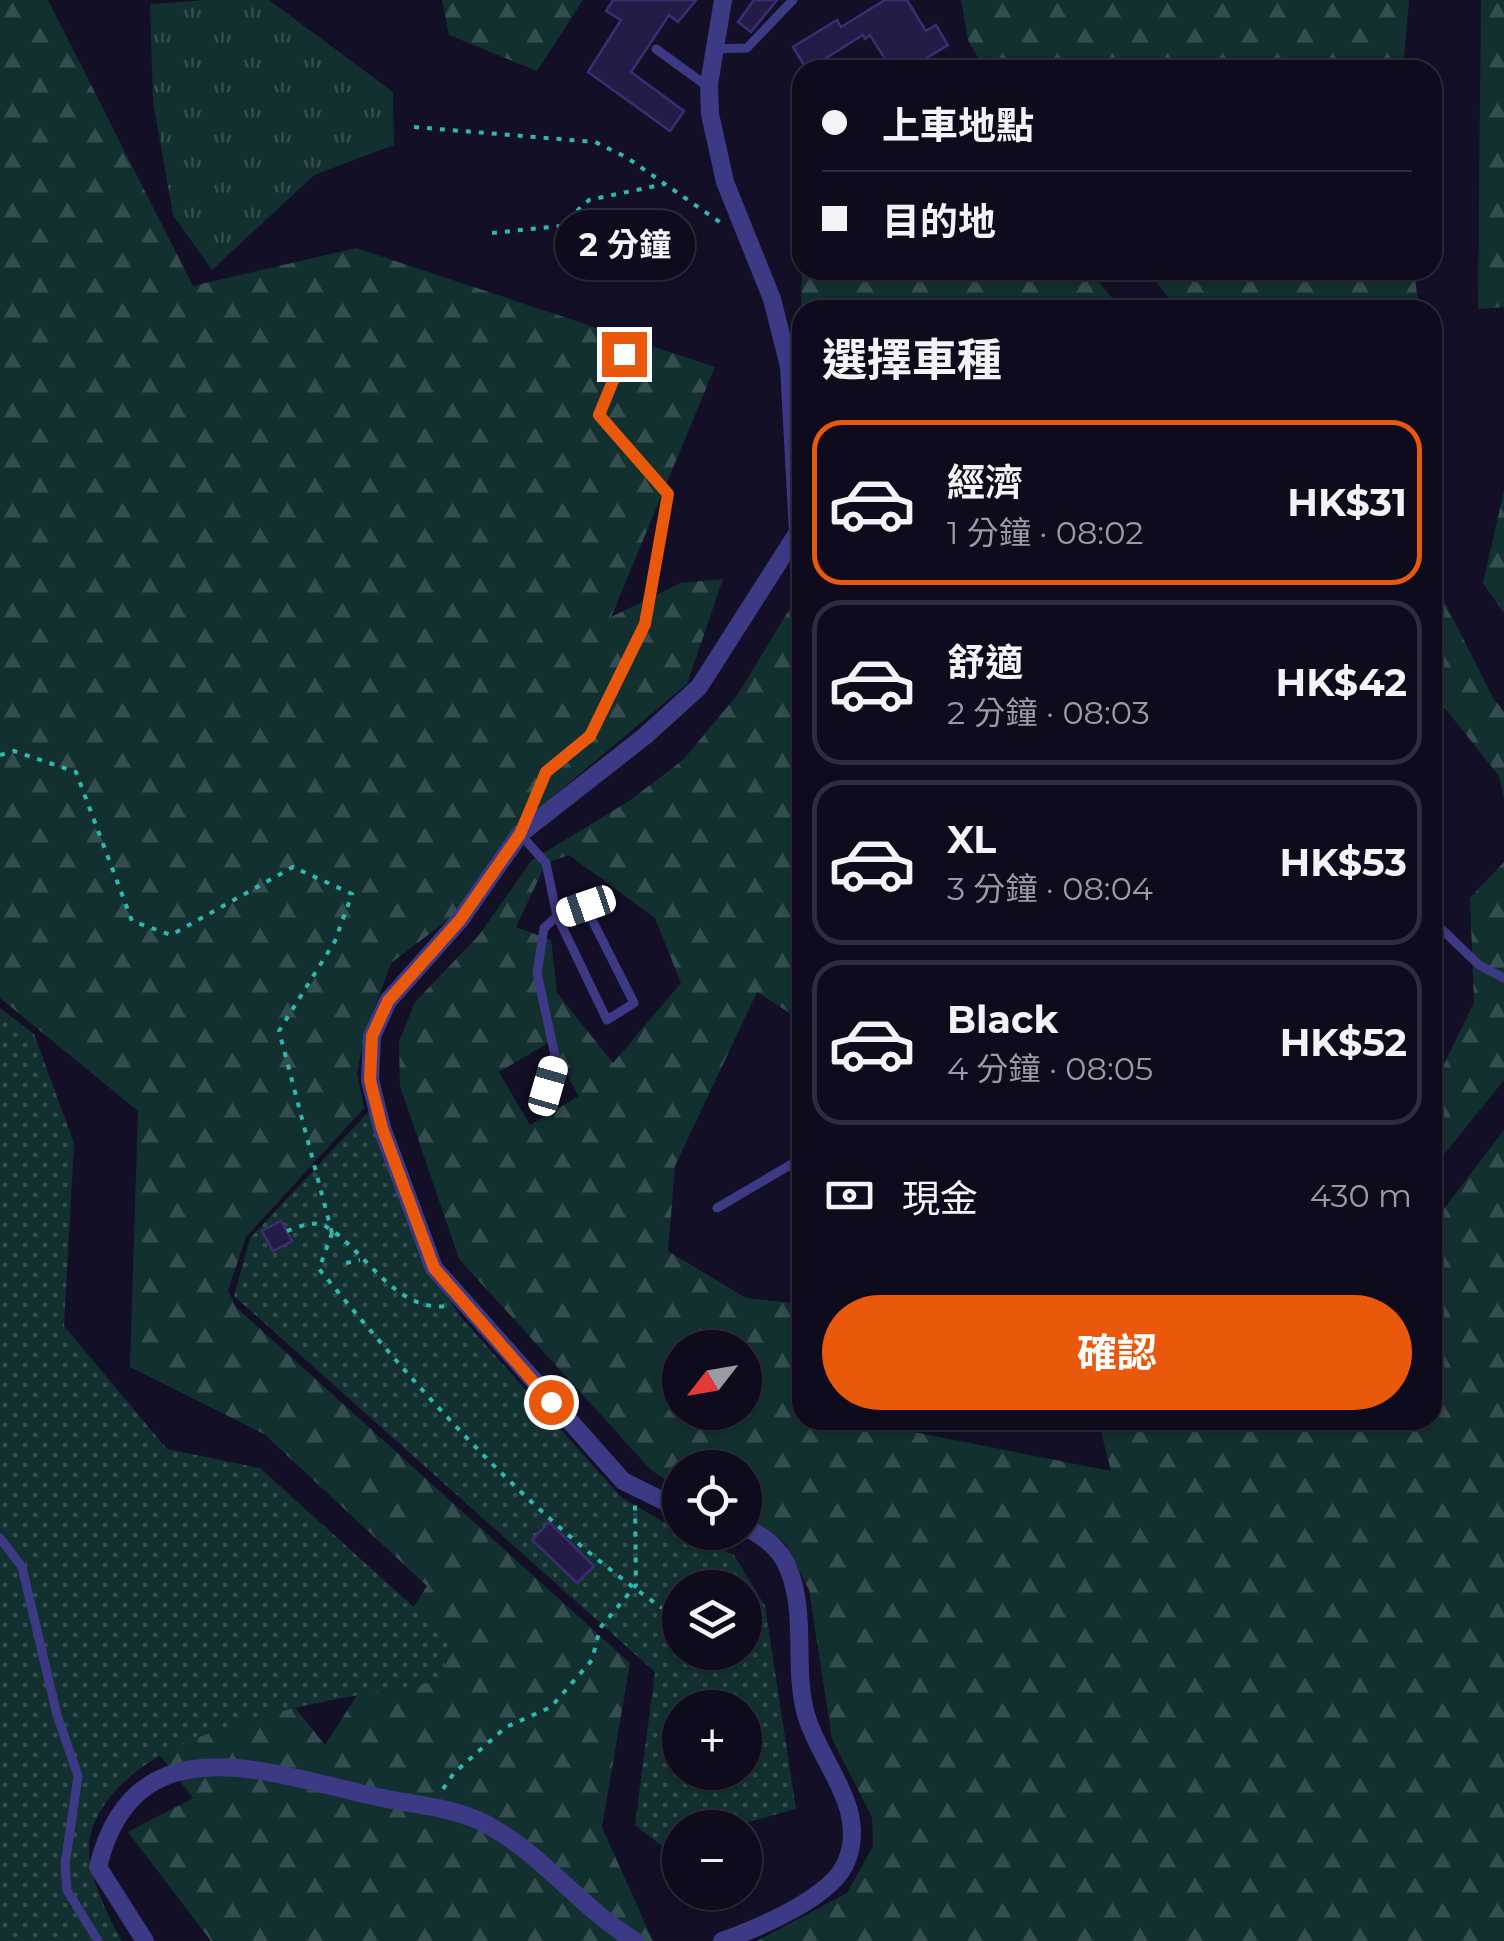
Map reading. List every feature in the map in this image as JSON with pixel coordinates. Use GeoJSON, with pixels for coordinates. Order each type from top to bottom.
{"type":"FeatureCollection","features":[{"type":"Feature","properties":{"kind":"street"},"geometry":{"type":"LineString","coordinates":[[723,0],[709,88],[712,127],[725,182],[772,299],[789,366],[792,421]]}},
{"type":"Feature","properties":{"kind":"street"},"geometry":{"type":"LineString","coordinates":[[662,1502],[623,1481],[434,1268],[382,1128],[370,1080],[372,1036],[388,1001],[460,920],[526,829],[645,736],[699,687],[792,548]]}},
{"type":"Feature","properties":{"kind":"street"},"geometry":{"type":"LineString","coordinates":[[722,1941],[777,1918],[828,1886],[844,1868],[852,1840],[849,1807],[805,1712],[796,1597],[789,1569],[771,1544],[762,1538]]}},
{"type":"Feature","properties":{"kind":"street"},"geometry":{"type":"LineString","coordinates":[[145,1941],[98,1867],[107,1832],[120,1808],[154,1778],[184,1769],[264,1771],[470,1817],[493,1828],[635,1941]]}},
{"type":"Feature","properties":{"kind":"lane"},"geometry":{"type":"LineString","coordinates":[[713,49],[747,48],[792,0]]}},
{"type":"Feature","properties":{"kind":"lane"},"geometry":{"type":"LineString","coordinates":[[656,50],[709,88]]}},
{"type":"Feature","properties":{"kind":"lane"},"geometry":{"type":"LineString","coordinates":[[548,1086],[556,1060],[537,972],[544,928],[557,916],[586,906],[634,1003],[607,1020],[557,916],[546,863],[526,829],[546,772],[590,736],[645,624],[668,494],[599,415],[624,354]]}},
{"type":"Feature","properties":{"kind":"lane"},"geometry":{"type":"LineString","coordinates":[[1442,929],[1479,964],[1504,978]]}},
{"type":"Feature","properties":{"kind":"lane"},"geometry":{"type":"LineString","coordinates":[[717,1208],[792,1164]]}},
{"type":"Feature","properties":{"kind":"lane"},"geometry":{"type":"LineString","coordinates":[[0,1538],[22,1567],[57,1715],[78,1776],[65,1865],[67,1890],[98,1941]]}},
{"type":"Feature","properties":{"kind":"path"},"geometry":{"type":"LineString","coordinates":[[414,126],[595,142],[665,184],[751,244]]}},
{"type":"Feature","properties":{"kind":"path"},"geometry":{"type":"LineString","coordinates":[[492,232],[560,226],[589,200],[665,184]]}},
{"type":"Feature","properties":{"kind":"path"},"geometry":{"type":"LineString","coordinates":[[0,755],[14,751],[76,772],[132,921],[171,934],[293,867],[352,894],[335,941],[279,1031],[332,1233],[319,1269],[456,1432],[537,1507],[662,1606]]}},
{"type":"Feature","properties":{"kind":"path"},"geometry":{"type":"LineString","coordinates":[[286,1231],[318,1224],[422,1305],[456,1308]]}},
{"type":"Feature","properties":{"kind":"path"},"geometry":{"type":"LineString","coordinates":[[346,1262],[360,1260]]}},
{"type":"Feature","properties":{"kind":"path"},"geometry":{"type":"LineString","coordinates":[[429,1810],[454,1773],[506,1727],[551,1707],[592,1660],[600,1628],[636,1586],[637,1490]]}},
{"type":"Feature","properties":{"kind":"green space"},"geometry":{"type":"Polygon","coordinates":[[[0,0],[48,0],[193,286],[356,248],[715,367],[611,617],[681,583],[723,579],[687,684],[513,830],[452,917],[391,963],[366,1031],[357,1073],[364,1108],[246,1237],[228,1291],[237,1308],[630,1663],[602,1827],[653,1941],[211,1941],[128,1832],[193,1798],[68,1637],[132,1505],[325,1745],[427,1586],[264,1434],[130,1367],[138,1111],[0,998],[0,0]]]}},
{"type":"Feature","properties":{"kind":"green space"},"geometry":{"type":"Polygon","coordinates":[[[269,0],[393,92],[394,145],[314,175],[212,270],[173,215],[153,101],[150,4],[269,0]]]}},
{"type":"Feature","properties":{"kind":"green space"},"geometry":{"type":"Polygon","coordinates":[[[442,0],[583,0],[537,71],[449,35],[442,0]]]}},
{"type":"Feature","properties":{"kind":"green space"},"geometry":{"type":"Polygon","coordinates":[[[961,0],[1409,0],[1404,60],[979,60],[968,40],[961,0]]]}},
{"type":"Feature","properties":{"kind":"green space"},"geometry":{"type":"Polygon","coordinates":[[[1481,0],[1504,0],[1504,307],[1478,309],[1481,0]]]}},
{"type":"Feature","properties":{"kind":"green space"},"geometry":{"type":"Polygon","coordinates":[[[802,280],[1097,280],[1114,300],[801,300],[802,280]]]}},
{"type":"Feature","properties":{"kind":"green space"},"geometry":{"type":"Polygon","coordinates":[[[1154,280],[1415,280],[1418,300],[1171,300],[1154,280]]]}},
{"type":"Feature","properties":{"kind":"green space"},"geometry":{"type":"Polygon","coordinates":[[[1504,491],[1504,613],[1483,583],[1504,491]]]}},
{"type":"Feature","properties":{"kind":"green space"},"geometry":{"type":"Polygon","coordinates":[[[1442,597],[1493,698],[1504,711],[1504,799],[1499,776],[1442,704],[1442,597]]]}},
{"type":"Feature","properties":{"kind":"green space"},"geometry":{"type":"Polygon","coordinates":[[[792,605],[792,1015],[757,992],[675,1166],[668,1251],[746,1298],[792,1303],[792,1430],[904,1430],[1111,1471],[1101,1430],[1442,1430],[1442,1211],[1504,1130],[1504,1941],[757,1941],[847,1893],[873,1846],[872,1817],[832,1739],[809,1590],[785,1543],[762,1527],[762,1450],[662,1450],[662,1478],[651,1470],[459,1259],[400,1086],[399,1042],[415,1002],[479,935],[532,860],[629,801],[683,760],[738,694],[792,605]],[[569,855],[546,863],[516,927],[551,940],[557,993],[613,1063],[681,983],[655,918],[569,855]],[[548,1043],[499,1072],[530,1125],[579,1096],[548,1043]]]}},
{"type":"Feature","properties":{"kind":"green space"},"geometry":{"type":"Polygon","coordinates":[[[1504,862],[1504,1080],[1442,1157],[1442,1068],[1474,1003],[1470,898],[1504,862]]]}},
{"type":"Feature","properties":{"kind":"green space"},"geometry":{"type":"Polygon","coordinates":[[[0,1008],[34,1034],[74,1143],[64,1326],[167,1449],[260,1468],[449,1639],[442,1681],[297,1707],[242,1722],[191,1740],[146,1765],[112,1795],[91,1833],[89,1845],[103,1904],[122,1941],[0,1941],[0,1008]]]}},
{"type":"Feature","properties":{"kind":"green space"},"geometry":{"type":"Polygon","coordinates":[[[371,1109],[427,1265],[461,1317],[621,1497],[662,1521],[662,1550],[722,1550],[734,1555],[743,1570],[662,1570],[662,1670],[762,1670],[762,1601],[765,1606],[796,1809],[762,1818],[762,1810],[662,1810],[662,1846],[635,1825],[655,1672],[234,1296],[250,1238],[371,1109]]]}},
{"type":"Feature","properties":{"kind":"building"},"geometry":{"type":"Polygon","coordinates":[[[613,0],[696,0],[678,22],[669,15],[631,72],[684,111],[670,131],[588,72],[621,20],[606,11],[613,0]]]}},
{"type":"Feature","properties":{"kind":"building"},"geometry":{"type":"Polygon","coordinates":[[[754,0],[777,0],[751,32],[738,22],[754,0]]]}},
{"type":"Feature","properties":{"kind":"building"},"geometry":{"type":"Polygon","coordinates":[[[885,0],[907,0],[926,31],[936,25],[948,45],[923,60],[886,60],[870,35],[865,39],[863,35],[823,60],[801,60],[793,47],[837,20],[841,27],[885,0]]]}},
{"type":"Feature","properties":{"kind":"building"},"geometry":{"type":"Polygon","coordinates":[[[281,1221],[292,1241],[273,1251],[262,1231],[281,1221]]]}},
{"type":"Feature","properties":{"kind":"building"},"geometry":{"type":"Polygon","coordinates":[[[549,1522],[594,1566],[577,1583],[532,1540],[549,1522]]]}},
{"type":"Feature","properties":{"kind":"route"},"geometry":{"type":"LineString","coordinates":[[551,1402],[434,1268],[382,1128],[370,1080],[372,1036],[388,1001],[460,920],[520,834],[546,772],[590,736],[645,624],[668,494],[599,415],[624,354]]}}]}
